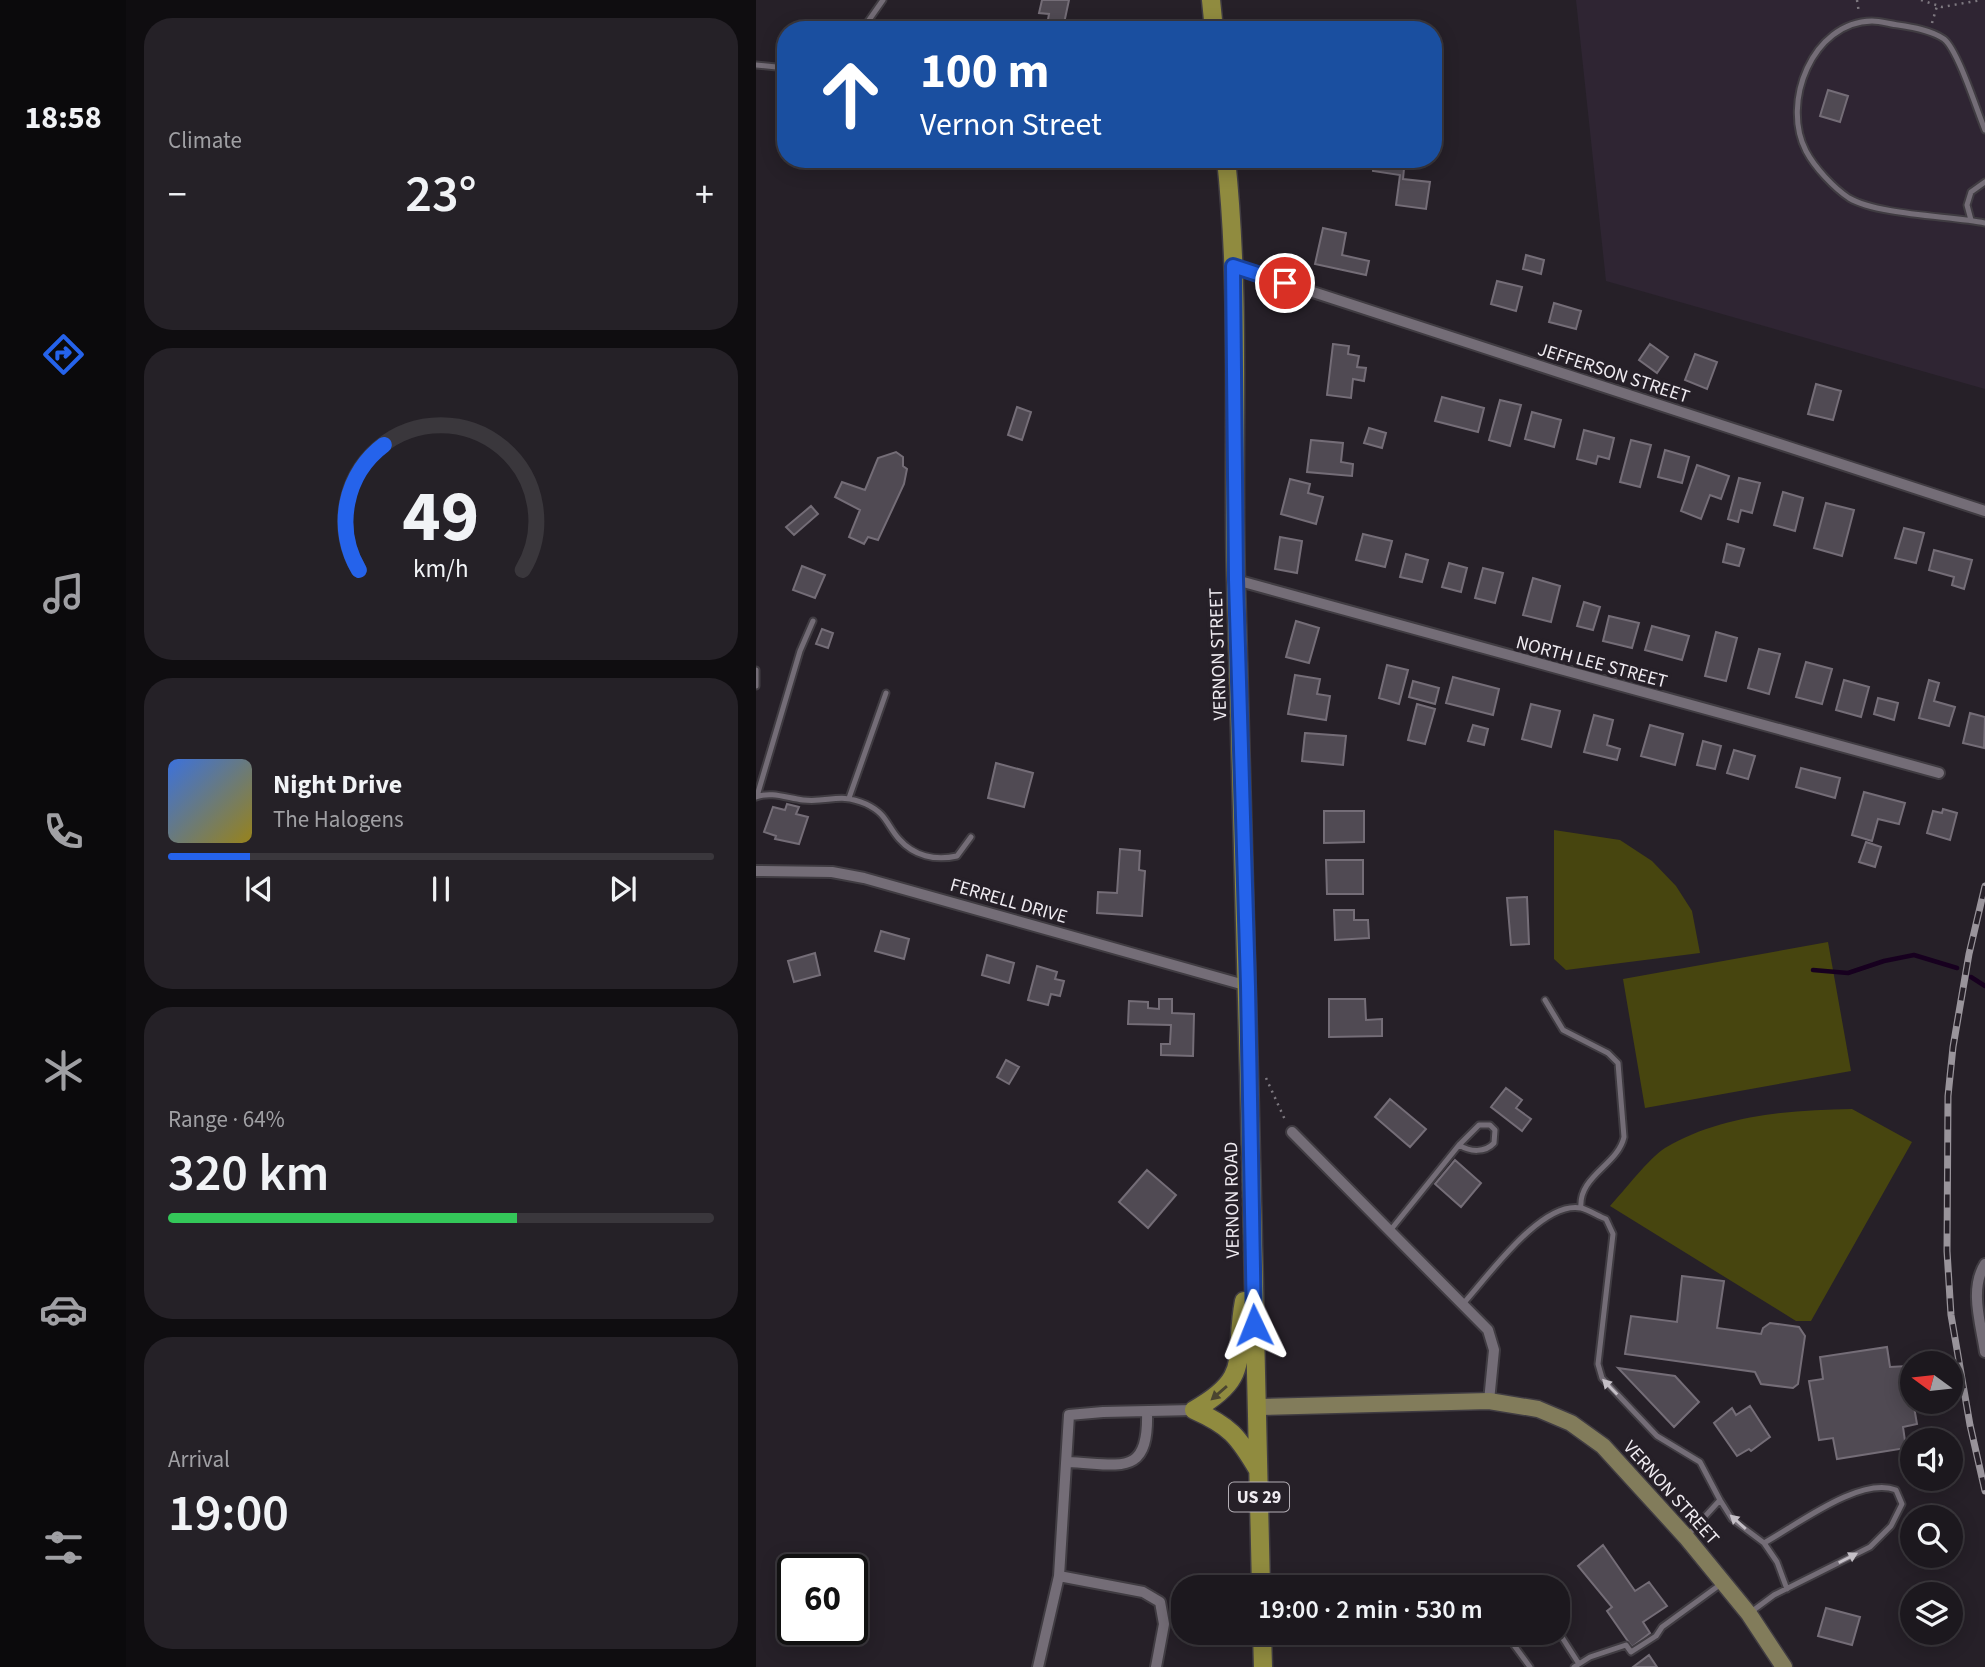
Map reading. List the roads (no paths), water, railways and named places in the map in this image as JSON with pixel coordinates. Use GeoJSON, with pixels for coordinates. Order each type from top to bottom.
{"type":"FeatureCollection","features":[{"type":"Feature","properties":{"kind":"main road"},"geometry":{"type":"LineString","coordinates":[[1211,0],[1213,21]]}},
{"type":"Feature","properties":{"kind":"main road","name":"VERNON STREET"},"geometry":{"type":"LineString","coordinates":[[1227,168],[1233,266],[1236,580],[1251,1106]]}},
{"type":"Feature","properties":{"kind":"main road","name":"VERNON ROAD"},"geometry":{"type":"LineString","coordinates":[[1251,1106],[1252,1259],[1261,1575]]}},
{"type":"Feature","properties":{"kind":"main road"},"geometry":{"type":"LineString","coordinates":[[1194,1410],[1216,1397],[1233,1381],[1239,1361],[1243,1309],[1252,1259]]}},
{"type":"Feature","properties":{"kind":"main road"},"geometry":{"type":"LineString","coordinates":[[1194,1410],[1221,1422],[1234,1434],[1259,1472]]}},
{"type":"Feature","properties":{"kind":"main road"},"geometry":{"type":"LineString","coordinates":[[1262,1645],[1262,1667]]}},
{"type":"Feature","properties":{"kind":"street","name":"JEFFERSON STREET"},"geometry":{"type":"LineString","coordinates":[[1233,266],[1985,511]]}},
{"type":"Feature","properties":{"kind":"street","name":"NORTH LEE STREET"},"geometry":{"type":"LineString","coordinates":[[1236,580],[1939,773]]}},
{"type":"Feature","properties":{"kind":"street","name":"FERRELL DRIVE"},"geometry":{"type":"LineString","coordinates":[[756,871],[832,872],[864,878],[1248,986]]}},
{"type":"Feature","properties":{"kind":"street"},"geometry":{"type":"LineString","coordinates":[[1292,1132],[1488,1330],[1494,1350],[1489,1401]]}},
{"type":"Feature","properties":{"kind":"street"},"geometry":{"type":"LineString","coordinates":[[1985,1264],[1976,1291],[1985,1352]]}},
{"type":"Feature","properties":{"kind":"street","name":"VERNON STREET"},"geometry":{"type":"LineString","coordinates":[[1258,1407],[1489,1401],[1538,1409],[1587,1434],[1628,1473],[1686,1537],[1749,1614],[1784,1667]]}},
{"type":"Feature","properties":{"kind":"street"},"geometry":{"type":"LineString","coordinates":[[1038,1667],[1059,1576],[1069,1415],[1194,1410]]}},
{"type":"Feature","properties":{"kind":"street"},"geometry":{"type":"LineString","coordinates":[[1068,1462],[1125,1464],[1140,1456],[1148,1439],[1147,1412]]}},
{"type":"Feature","properties":{"kind":"street"},"geometry":{"type":"LineString","coordinates":[[1059,1576],[1143,1592],[1160,1602],[1164,1624],[1156,1667]]}},
{"type":"Feature","properties":{"kind":"lane"},"geometry":{"type":"LineString","coordinates":[[868,21],[883,0]]}},
{"type":"Feature","properties":{"kind":"lane"},"geometry":{"type":"LineString","coordinates":[[1985,131],[1956,58],[1945,39],[1871,21],[1860,23],[1826,39],[1809,66],[1797,95],[1798,121],[1805,150],[1823,174],[1850,198],[1882,208],[1985,223]]}},
{"type":"Feature","properties":{"kind":"lane"},"geometry":{"type":"LineString","coordinates":[[756,65],[777,67]]}},
{"type":"Feature","properties":{"kind":"lane"},"geometry":{"type":"LineString","coordinates":[[1971,220],[1967,205],[1970,192],[1985,183]]}},
{"type":"Feature","properties":{"kind":"lane"},"geometry":{"type":"LineString","coordinates":[[813,621],[800,651],[756,795],[778,795],[806,800],[849,798],[882,812],[900,840],[922,855],[939,860],[957,856],[971,837]]}},
{"type":"Feature","properties":{"kind":"lane"},"geometry":{"type":"LineString","coordinates":[[756,670],[756,686]]}},
{"type":"Feature","properties":{"kind":"lane"},"geometry":{"type":"LineString","coordinates":[[849,798],[886,693]]}},
{"type":"Feature","properties":{"kind":"lane"},"geometry":{"type":"LineString","coordinates":[[1545,1000],[1563,1030],[1608,1053],[1618,1063],[1621,1075],[1624,1137],[1622,1146],[1585,1186],[1580,1197],[1581,1208]]}},
{"type":"Feature","properties":{"kind":"lane"},"geometry":{"type":"LineString","coordinates":[[1389,1232],[1459,1145],[1479,1125],[1490,1125],[1494,1130],[1494,1143],[1485,1149],[1471,1150],[1459,1145]]}},
{"type":"Feature","properties":{"kind":"lane"},"geometry":{"type":"LineString","coordinates":[[1462,1305],[1530,1228],[1560,1209],[1581,1208],[1606,1219],[1613,1234],[1598,1364],[1602,1378],[1657,1436],[1700,1462],[1732,1519],[1764,1543],[1777,1562],[1787,1589]]}},
{"type":"Feature","properties":{"kind":"lane"},"geometry":{"type":"LineString","coordinates":[[1749,1614],[1774,1595],[1870,1547],[1891,1526],[1902,1504],[1896,1490],[1883,1485],[1857,1490],[1764,1543]]}},
{"type":"Feature","properties":{"kind":"lane"},"geometry":{"type":"LineString","coordinates":[[1686,1537],[1720,1500]]}},
{"type":"Feature","properties":{"kind":"lane"},"geometry":{"type":"LineString","coordinates":[[1565,1645],[1577,1666],[1590,1657],[1626,1645],[1631,1652],[1656,1636],[1662,1627],[1723,1582]]}},
{"type":"Feature","properties":{"kind":"lane"},"geometry":{"type":"LineString","coordinates":[[1514,1645],[1530,1667]]}},
{"type":"Feature","properties":{"kind":"waterway"},"geometry":{"type":"LineString","coordinates":[[1813,970],[1848,973],[1884,961],[1914,955],[1957,968]]}},
{"type":"Feature","properties":{"kind":"waterway"},"geometry":{"type":"LineString","coordinates":[[1971,977],[1985,986]]}},
{"type":"Feature","properties":{"kind":"railway"},"geometry":{"type":"LineString","coordinates":[[1985,886],[1969,954],[1953,1047],[1948,1096],[1947,1251],[1951,1315],[1970,1425],[1985,1491]]}}]}
